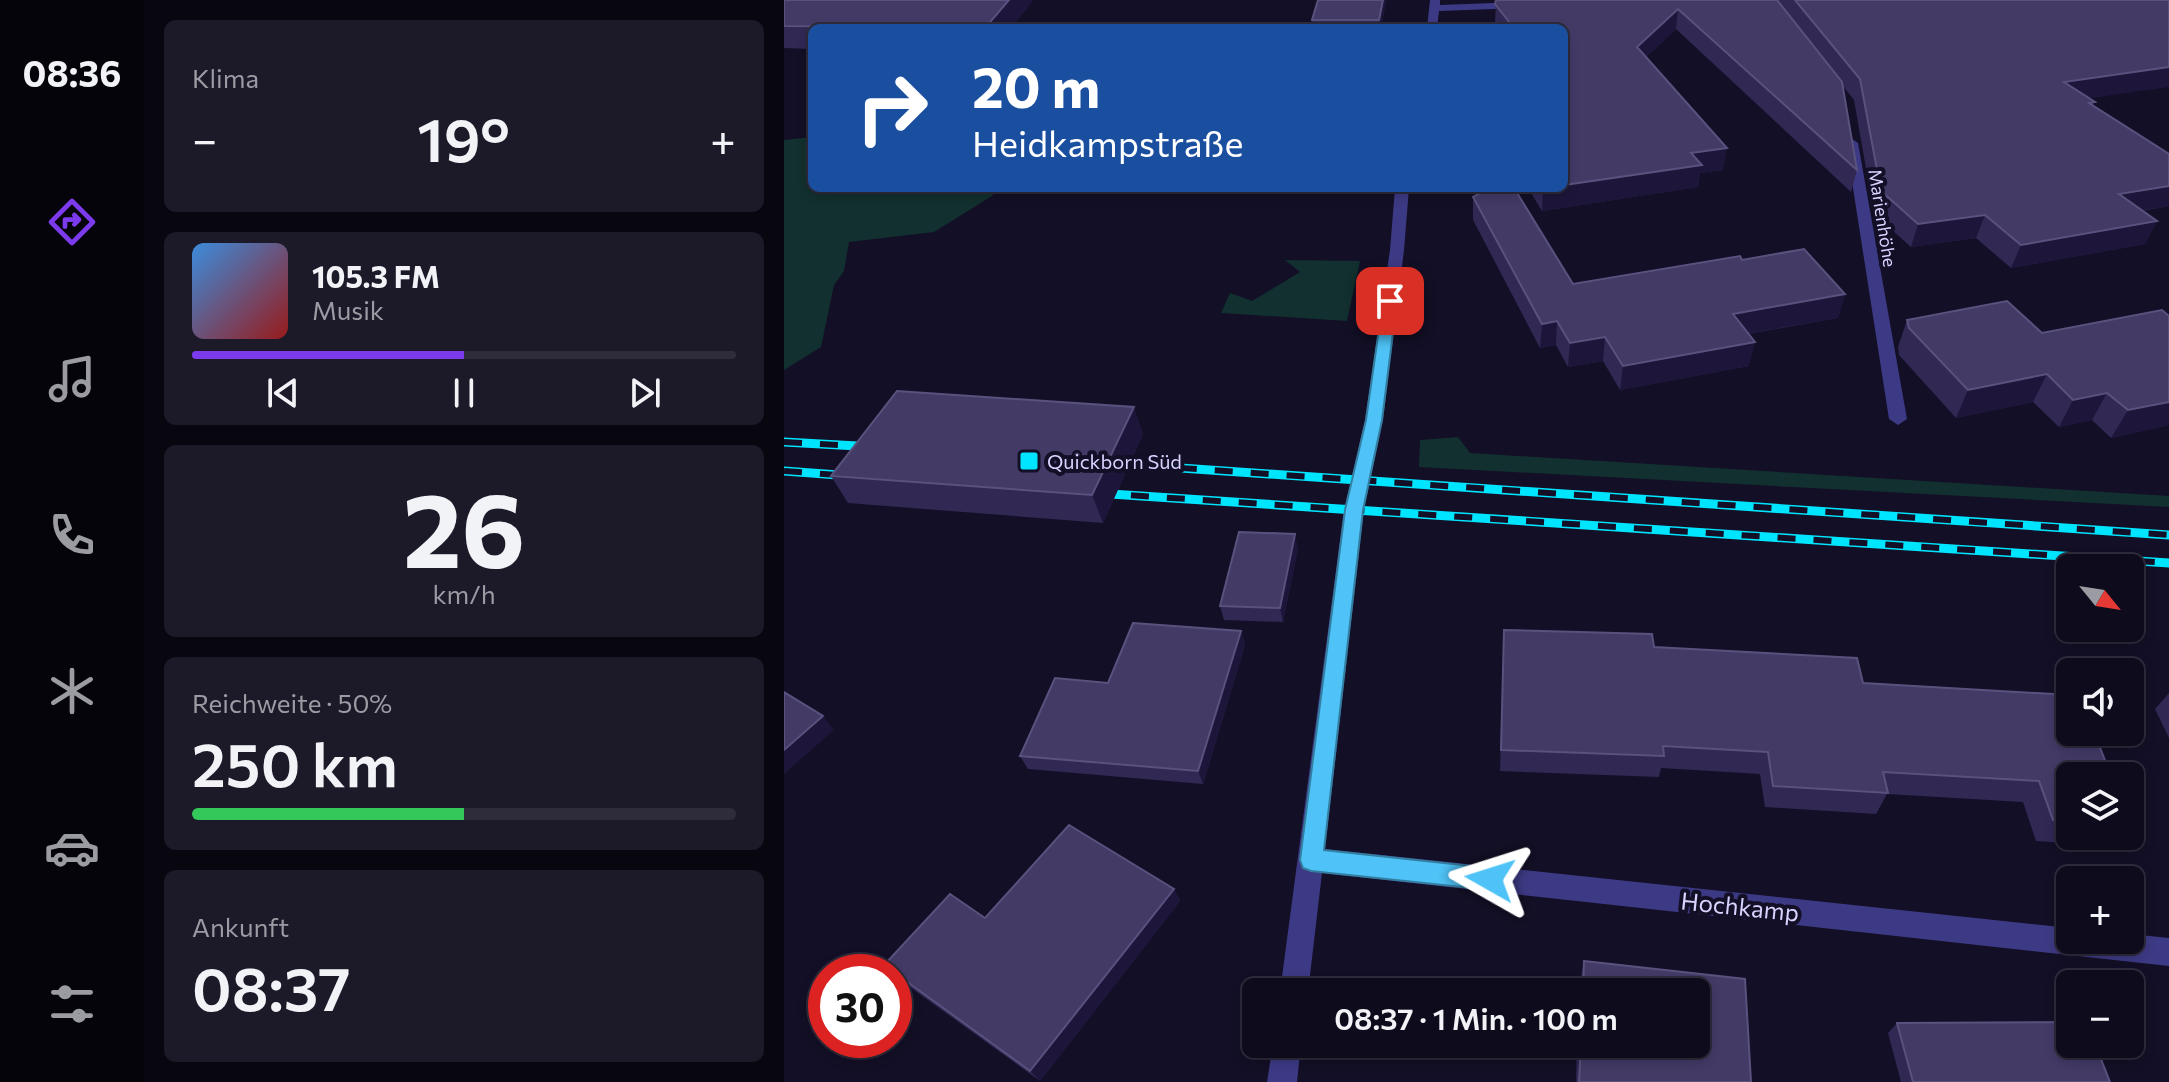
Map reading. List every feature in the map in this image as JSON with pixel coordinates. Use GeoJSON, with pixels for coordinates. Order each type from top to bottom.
{"type":"FeatureCollection","features":[{"type":"Feature","properties":{"kind":"street"},"geometry":{"type":"LineString","coordinates":[[1432,24],[1435,4],[1533,5]]}},
{"type":"Feature","properties":{"kind":"street","name":"Marienhöhe"},"geometry":{"type":"LineString","coordinates":[[1851,132],[1898,419]]}},
{"type":"Feature","properties":{"kind":"street"},"geometry":{"type":"LineString","coordinates":[[1296,978],[1354,510],[1374,420],[1402,192]]}},
{"type":"Feature","properties":{"kind":"street","name":"Hochkamp"},"geometry":{"type":"LineString","coordinates":[[1311,860],[2169,952]]}},
{"type":"Feature","properties":{"kind":"street"},"geometry":{"type":"LineString","coordinates":[[1282,1082],[1285,1058]]}},
{"type":"Feature","properties":{"kind":"green space"},"geometry":{"type":"Polygon","coordinates":[[[808,137],[808,192],[995,192],[934,232],[849,242],[844,271],[834,285],[821,347],[784,370],[784,140],[808,137]]]}},
{"type":"Feature","properties":{"kind":"green space"},"geometry":{"type":"Polygon","coordinates":[[[1285,260],[1360,261],[1347,321],[1221,313],[1230,293],[1252,301],[1300,272],[1285,260]]]}},
{"type":"Feature","properties":{"kind":"green space"},"geometry":{"type":"Polygon","coordinates":[[[1458,437],[1470,453],[2169,496],[2169,507],[1419,467],[1420,440],[1458,437]]]}},
{"type":"Feature","properties":{"kind":"building"},"geometry":{"type":"Polygon","coordinates":[[[784,0],[1009,0],[988,24],[784,26],[784,0]]]}},
{"type":"Feature","properties":{"kind":"building"},"geometry":{"type":"Polygon","coordinates":[[[1318,0],[1383,0],[1379,20],[1312,20],[1318,0]]]}},
{"type":"Feature","properties":{"kind":"building"},"geometry":{"type":"Polygon","coordinates":[[[1496,0],[1777,0],[1842,82],[1857,170],[1678,9],[1637,47],[1727,148],[1691,153],[1702,165],[1568,184],[1568,24],[1511,24],[1495,4],[1496,0]]]}},
{"type":"Feature","properties":{"kind":"building"},"geometry":{"type":"Polygon","coordinates":[[[1795,0],[2169,0],[2169,67],[2064,82],[2095,102],[2089,103],[2169,154],[2169,186],[2119,194],[2157,221],[2021,245],[1985,215],[1918,224],[1881,191],[1860,79],[1795,0]]]}},
{"type":"Feature","properties":{"kind":"building"},"geometry":{"type":"Polygon","coordinates":[[[1482,192],[1516,192],[1573,284],[1740,256],[1742,260],[1804,249],[1845,294],[1733,314],[1755,342],[1623,366],[1605,337],[1570,343],[1557,321],[1542,324],[1473,197],[1482,192]]]}},
{"type":"Feature","properties":{"kind":"building"},"geometry":{"type":"Polygon","coordinates":[[[2007,301],[2042,333],[2162,310],[2169,316],[2169,402],[2128,410],[2107,393],[2073,400],[2047,374],[1968,390],[1909,328],[1907,320],[2007,301]]]}},
{"type":"Feature","properties":{"kind":"building"},"geometry":{"type":"Polygon","coordinates":[[[897,391],[1134,407],[1092,495],[831,476],[897,391]]]}},
{"type":"Feature","properties":{"kind":"building"},"geometry":{"type":"Polygon","coordinates":[[[1239,532],[1295,534],[1280,608],[1220,606],[1239,532]]]}},
{"type":"Feature","properties":{"kind":"building"},"geometry":{"type":"Polygon","coordinates":[[[1133,623],[1241,631],[1198,771],[1020,756],[1055,678],[1108,683],[1133,623]]]}},
{"type":"Feature","properties":{"kind":"building"},"geometry":{"type":"Polygon","coordinates":[[[1504,630],[1652,634],[1654,647],[1857,658],[1863,683],[2056,694],[2056,746],[2099,746],[2106,762],[2056,762],[2056,820],[2053,820],[2039,781],[1883,772],[1888,793],[1773,786],[1768,752],[1663,746],[1664,756],[1501,750],[1504,630]]]}},
{"type":"Feature","properties":{"kind":"building"},"geometry":{"type":"Polygon","coordinates":[[[784,692],[823,716],[784,750],[784,692]]]}},
{"type":"Feature","properties":{"kind":"building"},"geometry":{"type":"Polygon","coordinates":[[[1069,825],[1174,889],[1030,1071],[912,985],[912,954],[894,954],[950,894],[985,918],[1069,825]]]}},
{"type":"Feature","properties":{"kind":"building"},"geometry":{"type":"Polygon","coordinates":[[[1584,961],[1745,979],[1751,1082],[1579,1082],[1580,1058],[1710,1058],[1710,978],[1583,978],[1584,961]]]}},
{"type":"Feature","properties":{"kind":"building"},"geometry":{"type":"Polygon","coordinates":[[[2056,1022],[2056,1058],[2101,1058],[2110,1082],[1913,1082],[1897,1023],[2056,1022]]]}},
{"type":"Feature","properties":{"kind":"railway"},"geometry":{"type":"LineString","coordinates":[[784,442],[876,447]]}},
{"type":"Feature","properties":{"kind":"railway"},"geometry":{"type":"LineString","coordinates":[[1107,463],[2169,535]]}},
{"type":"Feature","properties":{"kind":"railway"},"geometry":{"type":"LineString","coordinates":[[784,471],[852,476]]}},
{"type":"Feature","properties":{"kind":"railway"},"geometry":{"type":"LineString","coordinates":[[1095,493],[2169,563]]}},
{"type":"Feature","properties":{"kind":"place","name":"Quickborn Süd"},"geometry":{"type":"Point","coordinates":[1029,461]}},
{"type":"Feature","properties":{"kind":"route"},"geometry":{"type":"LineString","coordinates":[[1390,301],[1374,420],[1358,481],[1311,860],[1490,879]]}}]}
